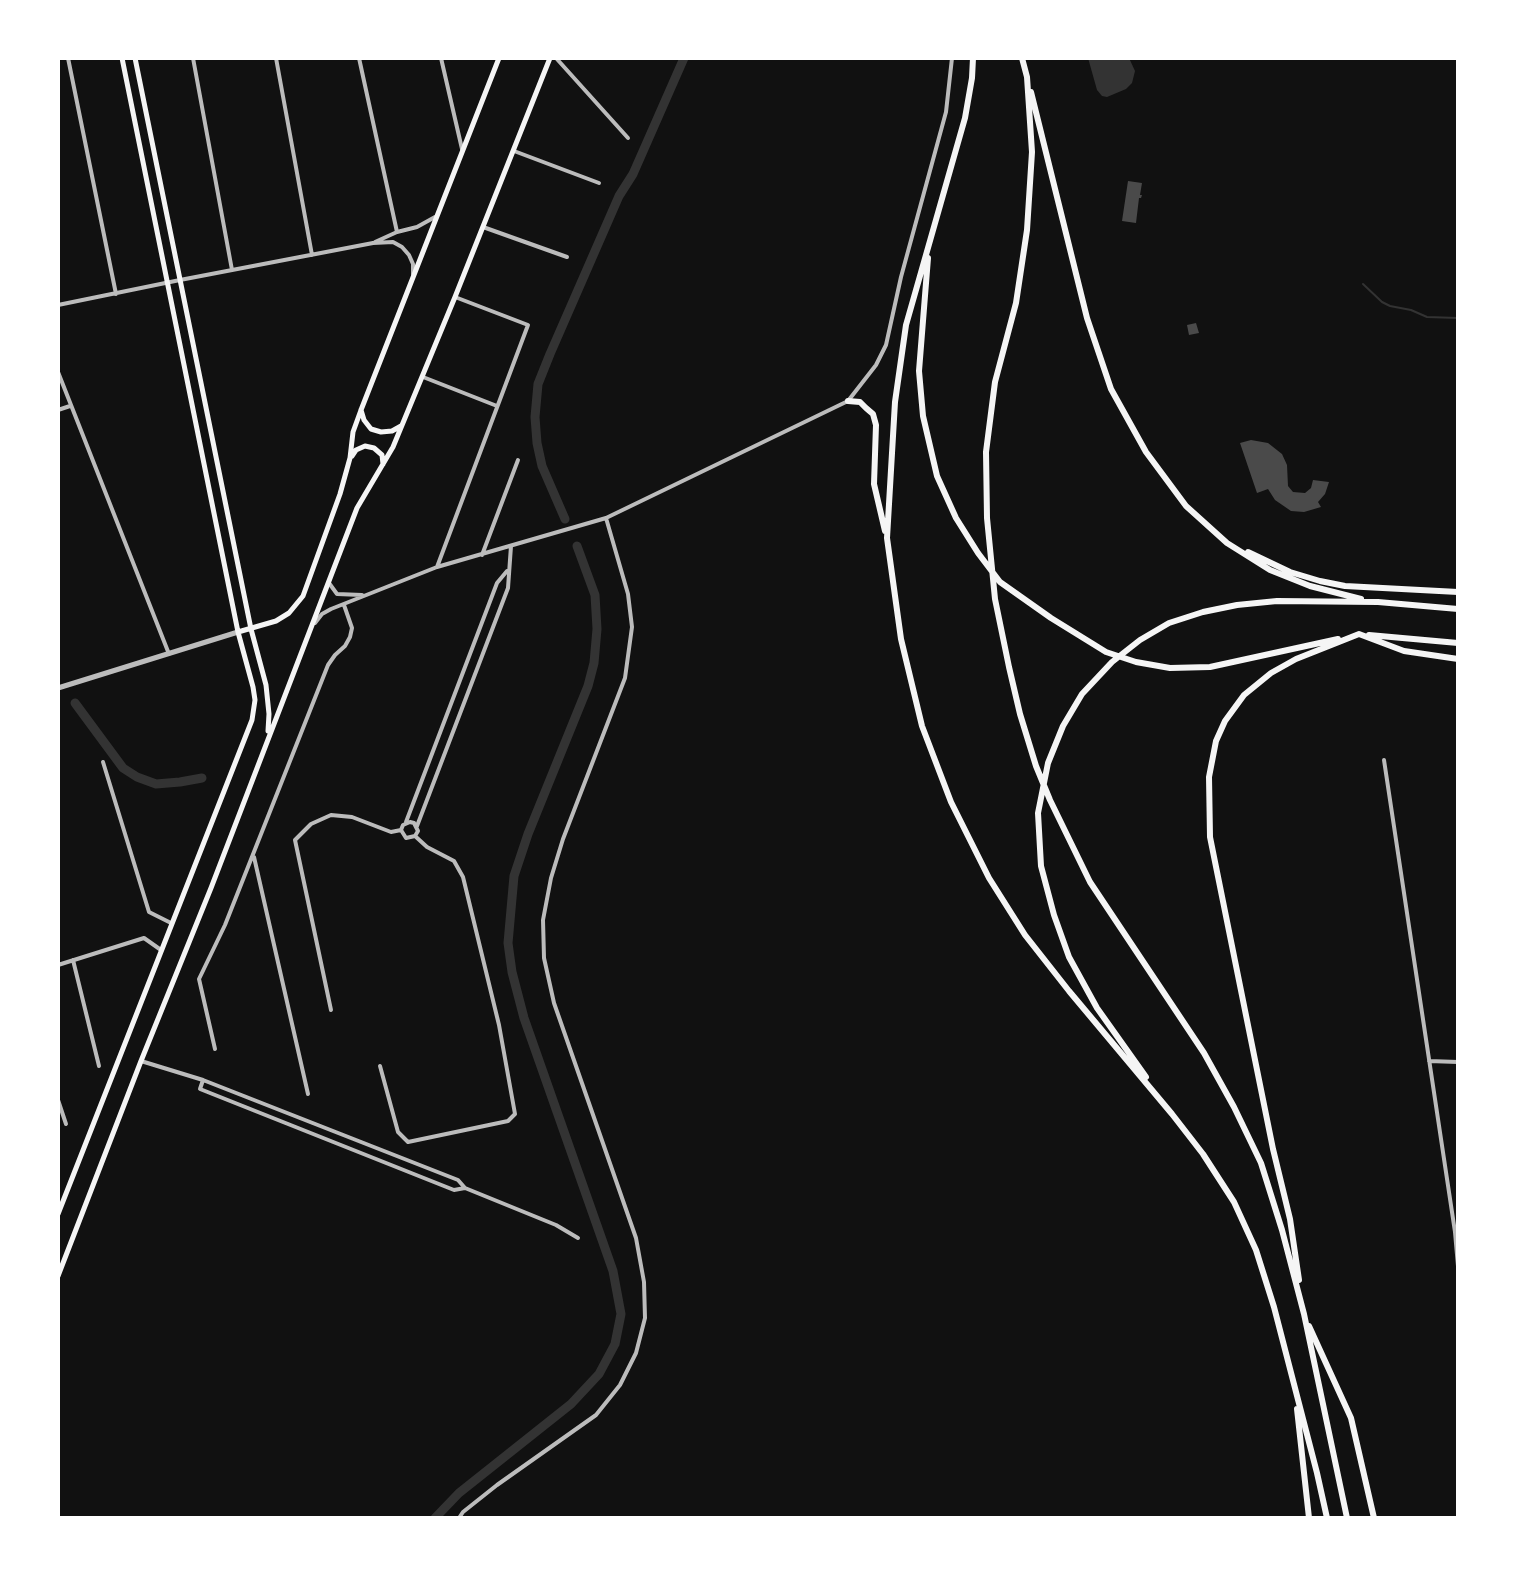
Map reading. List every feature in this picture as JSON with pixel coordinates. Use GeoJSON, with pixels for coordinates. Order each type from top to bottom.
{"type":"FeatureCollection","features":[{"type":"Feature","properties":{"kind":"highway"},"geometry":{"type":"LineString","coordinates":[[887,538],[895,402],[906,325],[965,118],[973,58]]}},
{"type":"Feature","properties":{"kind":"highway"},"geometry":{"type":"LineString","coordinates":[[1022,58],[1087,318],[1111,389],[1146,452],[1186,506],[1227,543],[1270,570],[1310,586],[1378,602]]}},
{"type":"Feature","properties":{"kind":"highway"},"geometry":{"type":"LineString","coordinates":[[1027,77],[1032,152],[1027,230],[1016,303],[995,382],[986,452],[995,599],[1020,714],[1050,800],[1090,882],[1204,1053],[1261,1163],[1304,1314],[1347,1518]]}},
{"type":"Feature","properties":{"kind":"highway"},"geometry":{"type":"LineString","coordinates":[[929,242],[919,371],[923,416],[937,476],[956,518],[1000,582],[1106,652],[1136,662],[1170,668],[1210,667],[1359,634],[1458,643]]}},
{"type":"Feature","properties":{"kind":"highway"},"geometry":{"type":"LineString","coordinates":[[848,401],[860,402],[873,414],[876,425],[874,484],[887,538],[901,639],[922,726],[957,814],[989,878],[1025,935],[1172,1114],[1234,1202],[1256,1250],[1274,1307],[1327,1518]]}},
{"type":"Feature","properties":{"kind":"highway"},"geometry":{"type":"LineString","coordinates":[[1227,543],[1290,572],[1320,581],[1367,588],[1458,592]]}},
{"type":"Feature","properties":{"kind":"highway"},"geometry":{"type":"LineString","coordinates":[[1172,1114],[1097,1008],[1069,957],[1054,915],[1041,866],[1038,813],[1048,763],[1063,726],[1082,694],[1112,662],[1169,623],[1203,612],[1277,601],[1378,602],[1458,609]]}},
{"type":"Feature","properties":{"kind":"highway"},"geometry":{"type":"LineString","coordinates":[[1374,1518],[1351,1418],[1304,1314],[1290,1219],[1210,837],[1209,777],[1216,741],[1225,721],[1244,695],[1271,673],[1296,659],[1359,634],[1404,651],[1458,659]]}},
{"type":"Feature","properties":{"kind":"highway"},"geometry":{"type":"LineString","coordinates":[[1295,1386],[1309,1518]]}},
{"type":"Feature","properties":{"kind":"main road"},"geometry":{"type":"LineString","coordinates":[[58,1214],[252,720],[255,700],[238,632],[122,58]]}},
{"type":"Feature","properties":{"kind":"main road"},"geometry":{"type":"LineString","coordinates":[[135,58],[251,629],[266,685],[268,739]]}},
{"type":"Feature","properties":{"kind":"main road"},"geometry":{"type":"LineString","coordinates":[[238,632],[276,621],[289,613],[303,596],[340,494],[353,432],[361,410],[499,58]]}},
{"type":"Feature","properties":{"kind":"main road"},"geometry":{"type":"LineString","coordinates":[[58,1276],[357,508],[393,447],[550,58]]}},
{"type":"Feature","properties":{"kind":"main road"},"geometry":{"type":"LineString","coordinates":[[361,410],[371,429],[392,431],[402,425]]}},
{"type":"Feature","properties":{"kind":"main road"},"geometry":{"type":"LineString","coordinates":[[350,458],[356,450],[365,446],[374,448],[382,455],[384,465]]}},
{"type":"Feature","properties":{"kind":"street"},"geometry":{"type":"LineString","coordinates":[[68,58],[116,294]]}},
{"type":"Feature","properties":{"kind":"street"},"geometry":{"type":"LineString","coordinates":[[193,58],[232,270]]}},
{"type":"Feature","properties":{"kind":"street"},"geometry":{"type":"LineString","coordinates":[[276,58],[312,255]]}},
{"type":"Feature","properties":{"kind":"street"},"geometry":{"type":"LineString","coordinates":[[359,58],[397,232]]}},
{"type":"Feature","properties":{"kind":"street"},"geometry":{"type":"LineString","coordinates":[[441,58],[462,151]]}},
{"type":"Feature","properties":{"kind":"street"},"geometry":{"type":"LineString","coordinates":[[556,58],[628,138]]}},
{"type":"Feature","properties":{"kind":"street"},"geometry":{"type":"LineString","coordinates":[[311,628],[322,614],[364,594],[437,567],[606,518],[848,401],[876,365],[886,345],[901,277],[946,112],[952,58]]}},
{"type":"Feature","properties":{"kind":"street"},"geometry":{"type":"LineString","coordinates":[[514,151],[599,183]]}},
{"type":"Feature","properties":{"kind":"street"},"geometry":{"type":"LineString","coordinates":[[373,243],[435,217]]}},
{"type":"Feature","properties":{"kind":"street"},"geometry":{"type":"LineString","coordinates":[[483,227],[567,257]]}},
{"type":"Feature","properties":{"kind":"street"},"geometry":{"type":"LineString","coordinates":[[58,305],[373,243],[393,242],[402,247],[413,264],[413,274]]}},
{"type":"Feature","properties":{"kind":"street"},"geometry":{"type":"LineString","coordinates":[[437,567],[528,325],[455,297]]}},
{"type":"Feature","properties":{"kind":"street"},"geometry":{"type":"LineString","coordinates":[[58,372],[169,654]]}},
{"type":"Feature","properties":{"kind":"street"},"geometry":{"type":"LineString","coordinates":[[423,377],[497,406]]}},
{"type":"Feature","properties":{"kind":"street"},"geometry":{"type":"LineString","coordinates":[[58,410],[70,406]]}},
{"type":"Feature","properties":{"kind":"street"},"geometry":{"type":"LineString","coordinates":[[482,555],[518,460]]}},
{"type":"Feature","properties":{"kind":"street"},"geometry":{"type":"LineString","coordinates":[[459,1518],[497,1485],[596,1415],[626,1374],[636,1353],[645,1318],[644,1282],[636,1238],[554,1003],[544,958],[543,920],[551,878],[625,678],[632,627],[628,594],[606,518]]}},
{"type":"Feature","properties":{"kind":"street"},"geometry":{"type":"LineString","coordinates":[[401,830],[406,838],[415,836],[418,831],[417,826],[508,588],[511,546]]}},
{"type":"Feature","properties":{"kind":"street"},"geometry":{"type":"LineString","coordinates":[[401,830],[497,583],[508,569]]}},
{"type":"Feature","properties":{"kind":"street"},"geometry":{"type":"LineString","coordinates":[[328,582],[337,594],[364,594]]}},
{"type":"Feature","properties":{"kind":"street"},"geometry":{"type":"LineString","coordinates":[[489,604],[501,608]]}},
{"type":"Feature","properties":{"kind":"street"},"geometry":{"type":"LineString","coordinates":[[215,1049],[199,979],[254,855],[328,665],[350,637],[352,628],[344,605]]}},
{"type":"Feature","properties":{"kind":"street"},"geometry":{"type":"LineString","coordinates":[[58,688],[238,632]]}},
{"type":"Feature","properties":{"kind":"street"},"geometry":{"type":"LineString","coordinates":[[479,633],[489,637]]}},
{"type":"Feature","properties":{"kind":"street"},"geometry":{"type":"LineString","coordinates":[[458,687],[469,691]]}},
{"type":"Feature","properties":{"kind":"street"},"geometry":{"type":"LineString","coordinates":[[430,760],[441,764]]}},
{"type":"Feature","properties":{"kind":"street"},"geometry":{"type":"LineString","coordinates":[[1384,760],[1456,1233],[1458,1266]]}},
{"type":"Feature","properties":{"kind":"street"},"geometry":{"type":"LineString","coordinates":[[103,762],[149,912],[171,923]]}},
{"type":"Feature","properties":{"kind":"street"},"geometry":{"type":"LineString","coordinates":[[331,1010],[295,840],[311,824],[331,815],[352,817],[391,832],[401,830]]}},
{"type":"Feature","properties":{"kind":"street"},"geometry":{"type":"LineString","coordinates":[[406,822],[417,826]]}},
{"type":"Feature","properties":{"kind":"street"},"geometry":{"type":"LineString","coordinates":[[380,1066],[398,1132],[408,1142],[508,1121],[515,1114],[499,1025],[463,877],[454,861],[427,847],[415,836]]}},
{"type":"Feature","properties":{"kind":"street"},"geometry":{"type":"LineString","coordinates":[[254,855],[308,1094]]}},
{"type":"Feature","properties":{"kind":"street"},"geometry":{"type":"LineString","coordinates":[[58,965],[144,938],[161,950]]}},
{"type":"Feature","properties":{"kind":"street"},"geometry":{"type":"LineString","coordinates":[[73,960],[99,1066]]}},
{"type":"Feature","properties":{"kind":"street"},"geometry":{"type":"LineString","coordinates":[[141,1061],[203,1080],[458,1180],[465,1188],[556,1225],[578,1238]]}},
{"type":"Feature","properties":{"kind":"street"},"geometry":{"type":"LineString","coordinates":[[1429,1061],[1458,1062]]}},
{"type":"Feature","properties":{"kind":"street"},"geometry":{"type":"LineString","coordinates":[[203,1080],[200,1089],[454,1190],[465,1188]]}},
{"type":"Feature","properties":{"kind":"street"},"geometry":{"type":"LineString","coordinates":[[58,1100],[66,1124]]}},
{"type":"Feature","properties":{"kind":"shaded area"},"geometry":{"type":"Polygon","coordinates":[[[1088,58],[1129,58],[1135,71],[1132,83],[1126,89],[1102,96],[1097,90],[1088,58]]]}},
{"type":"Feature","properties":{"kind":"building"},"geometry":{"type":"Polygon","coordinates":[[[1128,181],[1142,183],[1136,223],[1122,221],[1128,181]]]}},
{"type":"Feature","properties":{"kind":"building"},"geometry":{"type":"Polygon","coordinates":[[[1196,323],[1199,333],[1189,335],[1187,325],[1196,323]]]}},
{"type":"Feature","properties":{"kind":"building"},"geometry":{"type":"Polygon","coordinates":[[[1251,440],[1268,443],[1282,454],[1287,465],[1288,486],[1293,492],[1305,493],[1311,488],[1313,480],[1329,482],[1318,502],[1321,507],[1304,512],[1291,511],[1275,500],[1268,489],[1257,493],[1240,443],[1251,440]]]}},
{"type":"Feature","properties":{"kind":"waterway"},"geometry":{"type":"LineString","coordinates":[[565,519],[542,466],[537,443],[535,417],[538,384],[619,196],[633,174],[684,58]]}},
{"type":"Feature","properties":{"kind":"waterway"},"geometry":{"type":"LineString","coordinates":[[1363,284],[1390,306],[1427,317],[1458,318]]}},
{"type":"Feature","properties":{"kind":"waterway"},"geometry":{"type":"LineString","coordinates":[[435,1518],[459,1493],[571,1404],[599,1374],[615,1344],[621,1314],[613,1271],[524,1018],[508,943],[514,876],[588,686],[594,663],[597,629],[595,595],[577,546]]}},
{"type":"Feature","properties":{"kind":"waterway"},"geometry":{"type":"LineString","coordinates":[[75,703],[123,768],[137,777],[156,784],[202,778]]}}]}
